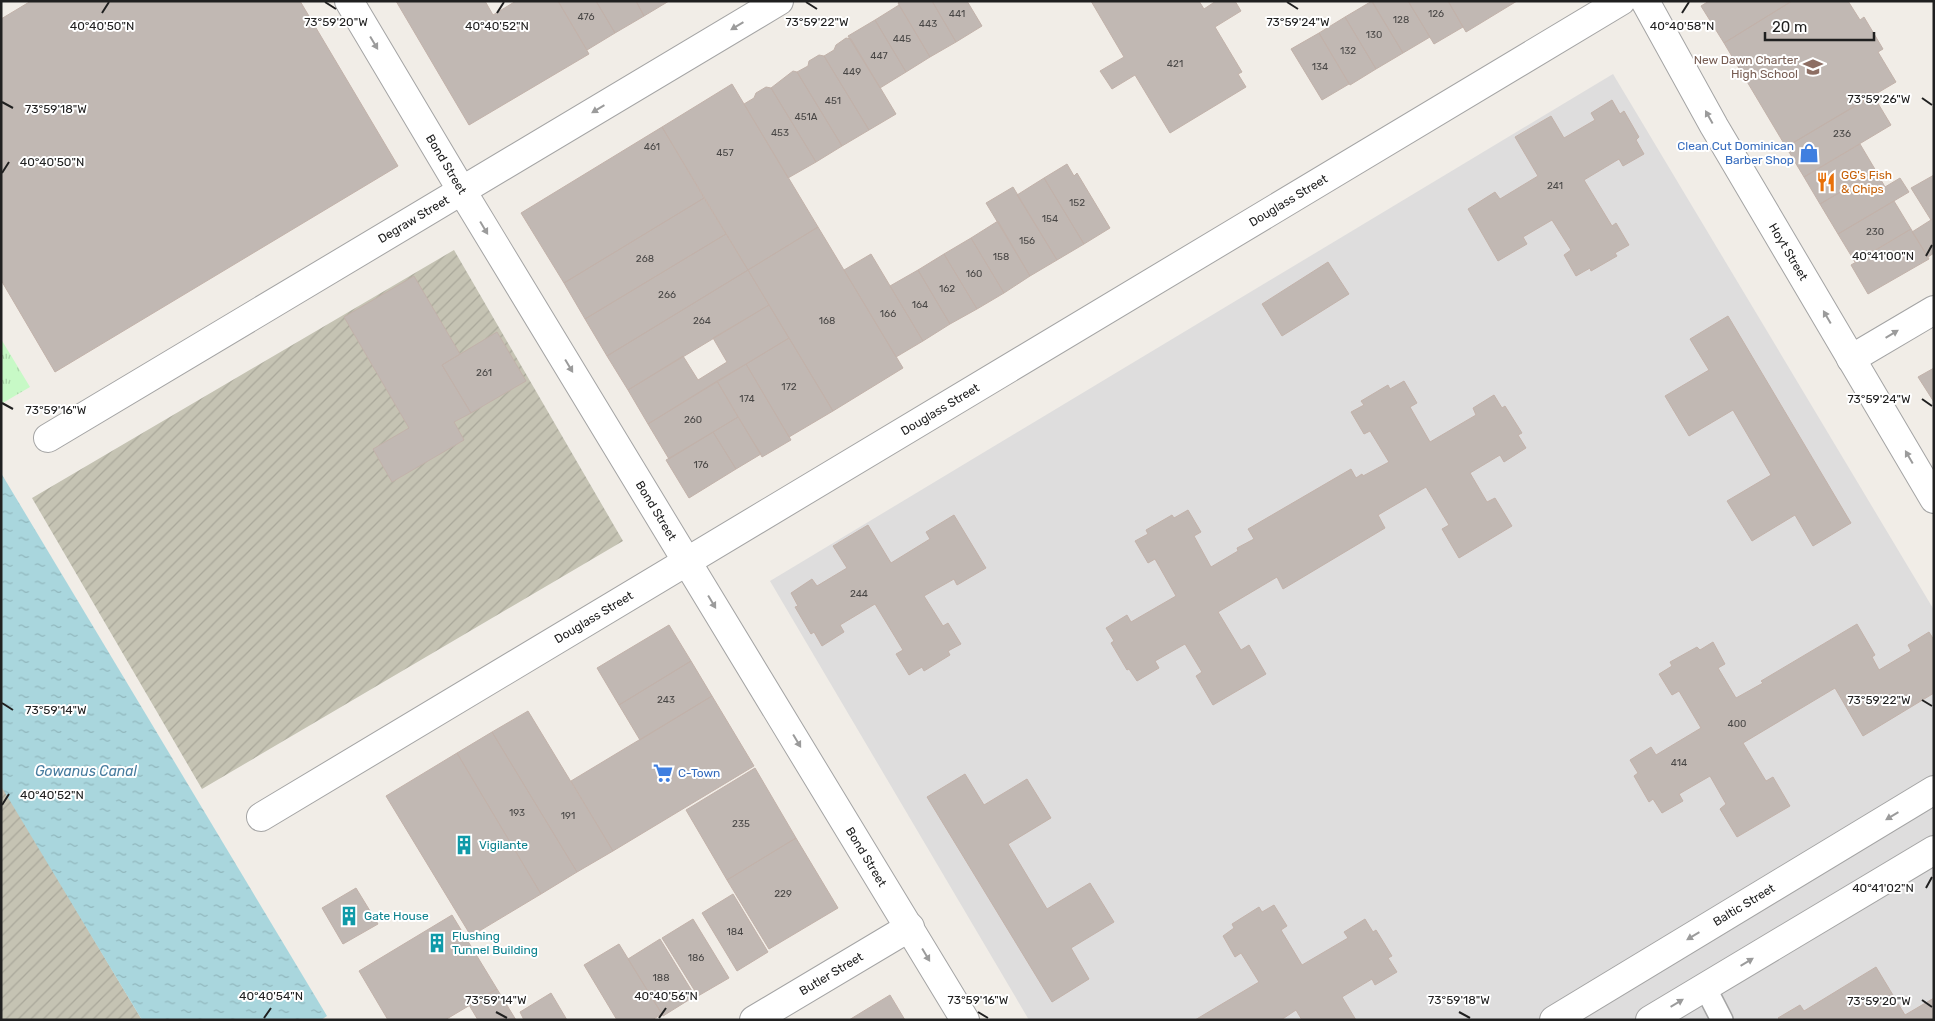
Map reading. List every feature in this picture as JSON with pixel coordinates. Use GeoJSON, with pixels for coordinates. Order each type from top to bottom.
{"type":"FeatureCollection","features":[{"type":"Feature","properties":{"kind":"street","name":"Bond Street"},"geometry":{"type":"LineString","coordinates":[[349,1],[462,191],[965,1020]]}},
{"type":"Feature","properties":{"kind":"street","name":"Degraw Street"},"geometry":{"type":"LineString","coordinates":[[48,438],[779,1]]}},
{"type":"Feature","properties":{"kind":"street","name":"Douglass Street"},"geometry":{"type":"LineString","coordinates":[[261,817],[1621,1]]}},
{"type":"Feature","properties":{"kind":"street","name":"Hoyt Street"},"geometry":{"type":"LineString","coordinates":[[1645,1],[1714,126],[1934,499]]}},
{"type":"Feature","properties":{"kind":"street"},"geometry":{"type":"LineString","coordinates":[[1851,359],[1934,310]]}},
{"type":"Feature","properties":{"kind":"street","name":"Baltic Street"},"geometry":{"type":"LineString","coordinates":[[1554,1020],[1934,790]]}},
{"type":"Feature","properties":{"kind":"street"},"geometry":{"type":"LineString","coordinates":[[1650,1020],[1934,850]]}},
{"type":"Feature","properties":{"kind":"street","name":"Butler Street"},"geometry":{"type":"LineString","coordinates":[[754,1020],[910,927]]}},
{"type":"Feature","properties":{"kind":"lane"},"geometry":{"type":"LineString","coordinates":[[1705,987],[1722,1020]]}},
{"type":"Feature","properties":{"kind":"shaded area"},"geometry":{"type":"Polygon","coordinates":[[[1613,74],[1934,610],[1934,1020],[1029,1020],[770,581],[1613,74]]]}},
{"type":"Feature","properties":{"kind":"shaded area"},"geometry":{"type":"Polygon","coordinates":[[[454,250],[623,541],[202,789],[32,498],[454,250]]]}},
{"type":"Feature","properties":{"kind":"shaded area"},"geometry":{"type":"Polygon","coordinates":[[[1,784],[142,1020],[1,1020],[1,784]]]}},
{"type":"Feature","properties":{"kind":"green space"},"geometry":{"type":"Polygon","coordinates":[[[1,339],[30,387],[1,404],[1,339]]]}},
{"type":"Feature","properties":{"kind":"water","name":"Gowanus Canal"},"geometry":{"type":"Polygon","coordinates":[[[1,473],[327,1016],[321,1020],[142,1020],[1,786],[1,473]]]}},
{"type":"Feature","properties":{"kind":"building"},"geometry":{"type":"Polygon","coordinates":[[[31,1],[300,1],[398,166],[55,372],[1,280],[1,19],[31,1]]]}},
{"type":"Feature","properties":{"kind":"building"},"geometry":{"type":"Polygon","coordinates":[[[396,1],[485,1],[493,15],[516,1],[558,1],[589,54],[469,125],[396,1]]]}},
{"type":"Feature","properties":{"kind":"building"},"geometry":{"type":"Polygon","coordinates":[[[558,1],[596,1],[615,33],[587,50],[558,1]]]}},
{"type":"Feature","properties":{"kind":"building"},"geometry":{"type":"Polygon","coordinates":[[[596,1],[636,1],[644,16],[615,33],[596,1]]]}},
{"type":"Feature","properties":{"kind":"building"},"geometry":{"type":"Polygon","coordinates":[[[636,1],[669,1],[644,16],[636,1]]]}},
{"type":"Feature","properties":{"kind":"building"},"geometry":{"type":"Polygon","coordinates":[[[901,1],[932,1],[956,42],[930,57],[898,3],[901,1]]]}},
{"type":"Feature","properties":{"kind":"building"},"geometry":{"type":"Polygon","coordinates":[[[932,1],[967,1],[982,26],[956,42],[932,1]]]}},
{"type":"Feature","properties":{"kind":"building"},"geometry":{"type":"Polygon","coordinates":[[[1091,1],[1199,1],[1204,9],[1216,1],[1235,1],[1241,11],[1215,27],[1242,72],[1238,74],[1246,87],[1170,133],[1135,75],[1112,89],[1100,71],[1124,57],[1091,1]]]}},
{"type":"Feature","properties":{"kind":"building"},"geometry":{"type":"Polygon","coordinates":[[[1372,1],[1403,53],[1376,69],[1345,17],[1372,1]]]}},
{"type":"Feature","properties":{"kind":"building"},"geometry":{"type":"Polygon","coordinates":[[[1408,1],[1430,37],[1403,53],[1372,2],[1408,1]]]}},
{"type":"Feature","properties":{"kind":"building"},"geometry":{"type":"Polygon","coordinates":[[[1408,1],[1448,1],[1463,27],[1434,44],[1408,1]]]}},
{"type":"Feature","properties":{"kind":"building"},"geometry":{"type":"Polygon","coordinates":[[[1448,1],[1517,1],[1466,32],[1448,1]]]}},
{"type":"Feature","properties":{"kind":"building"},"geometry":{"type":"Polygon","coordinates":[[[1709,1],[1792,1],[1724,43],[1701,6],[1709,1]]]}},
{"type":"Feature","properties":{"kind":"building","name":"New Dawn Charter High School"},"geometry":{"type":"Polygon","coordinates":[[[1792,1],[1848,1],[1860,20],[1864,17],[1883,49],[1878,52],[1896,82],[1786,147],[1724,43],[1792,1]]]}},
{"type":"Feature","properties":{"kind":"building"},"geometry":{"type":"Polygon","coordinates":[[[899,5],[930,57],[906,72],[875,20],[899,5]]]}},
{"type":"Feature","properties":{"kind":"building"},"geometry":{"type":"Polygon","coordinates":[[[1345,17],[1376,69],[1350,85],[1319,33],[1345,17]]]}},
{"type":"Feature","properties":{"kind":"building"},"geometry":{"type":"Polygon","coordinates":[[[875,20],[906,72],[880,88],[848,36],[875,20]]]}},
{"type":"Feature","properties":{"kind":"building"},"geometry":{"type":"Polygon","coordinates":[[[1319,33],[1349,84],[1322,100],[1291,49],[1319,33]]]}},
{"type":"Feature","properties":{"kind":"building"},"geometry":{"type":"Polygon","coordinates":[[[846,38],[851,39],[896,114],[869,130],[824,56],[834,50],[836,45],[846,38]]]}},
{"type":"Feature","properties":{"kind":"building"},"geometry":{"type":"Polygon","coordinates":[[[819,55],[824,56],[869,130],[842,146],[797,72],[808,66],[809,61],[819,55]]]}},
{"type":"Feature","properties":{"kind":"building"},"geometry":{"type":"Polygon","coordinates":[[[793,71],[797,72],[842,146],[816,162],[771,88],[793,71]]]}},
{"type":"Feature","properties":{"kind":"building"},"geometry":{"type":"Polygon","coordinates":[[[732,84],[818,227],[748,270],[662,127],[732,84]]]}},
{"type":"Feature","properties":{"kind":"building"},"geometry":{"type":"Polygon","coordinates":[[[766,87],[771,88],[816,162],[788,178],[744,104],[766,87]]]}},
{"type":"Feature","properties":{"kind":"building"},"geometry":{"type":"Polygon","coordinates":[[[1873,95],[1891,125],[1804,177],[1786,147],[1873,95]]]}},
{"type":"Feature","properties":{"kind":"building"},"geometry":{"type":"Polygon","coordinates":[[[1612,100],[1620,114],[1624,111],[1639,137],[1636,140],[1644,154],[1623,166],[1619,159],[1584,180],[1612,226],[1616,223],[1629,245],[1615,253],[1617,256],[1591,271],[1590,268],[1576,276],[1564,255],[1571,250],[1552,220],[1523,237],[1527,244],[1498,261],[1468,209],[1495,192],[1500,199],[1538,176],[1515,137],[1551,116],[1564,138],[1595,120],[1591,113],[1612,100]]]}},
{"type":"Feature","properties":{"kind":"building"},"geometry":{"type":"Polygon","coordinates":[[[662,127],[704,198],[564,283],[521,213],[662,127]]]}},
{"type":"Feature","properties":{"kind":"building"},"geometry":{"type":"Polygon","coordinates":[[[1860,144],[1876,171],[1820,204],[1804,177],[1860,144]]]}},
{"type":"Feature","properties":{"kind":"building"},"geometry":{"type":"Polygon","coordinates":[[[1067,164],[1074,176],[1077,173],[1110,228],[1084,244],[1044,178],[1067,164]]]}},
{"type":"Feature","properties":{"kind":"building"},"geometry":{"type":"Polygon","coordinates":[[[1876,171],[1885,187],[1900,178],[1909,192],[1838,234],[1820,204],[1876,171]]]}},
{"type":"Feature","properties":{"kind":"building"},"geometry":{"type":"Polygon","coordinates":[[[1934,175],[1934,218],[1931,220],[1911,188],[1934,175]]]}},
{"type":"Feature","properties":{"kind":"building"},"geometry":{"type":"Polygon","coordinates":[[[1044,178],[1084,244],[1057,260],[1017,195],[1044,178]]]}},
{"type":"Feature","properties":{"kind":"building"},"geometry":{"type":"Polygon","coordinates":[[[1013,187],[1057,260],[1030,276],[986,203],[1013,187]]]}},
{"type":"Feature","properties":{"kind":"building"},"geometry":{"type":"Polygon","coordinates":[[[704,198],[726,234],[585,319],[564,283],[704,198]]]}},
{"type":"Feature","properties":{"kind":"building"},"geometry":{"type":"Polygon","coordinates":[[[1894,201],[1911,229],[1855,262],[1838,234],[1894,201]]]}},
{"type":"Feature","properties":{"kind":"building"},"geometry":{"type":"Polygon","coordinates":[[[1934,218],[1934,253],[1928,257],[1912,232],[1934,218]]]}},
{"type":"Feature","properties":{"kind":"building"},"geometry":{"type":"Polygon","coordinates":[[[998,221],[1030,276],[1004,293],[971,238],[998,221]]]}},
{"type":"Feature","properties":{"kind":"building"},"geometry":{"type":"Polygon","coordinates":[[[818,227],[903,368],[833,411],[748,270],[818,227]]]}},
{"type":"Feature","properties":{"kind":"building"},"geometry":{"type":"Polygon","coordinates":[[[1911,229],[1929,259],[1868,294],[1851,265],[1911,229]]]}},
{"type":"Feature","properties":{"kind":"building"},"geometry":{"type":"Polygon","coordinates":[[[726,234],[748,270],[607,356],[585,319],[726,234]]]}},
{"type":"Feature","properties":{"kind":"building"},"geometry":{"type":"Polygon","coordinates":[[[971,238],[1004,293],[977,309],[944,254],[971,238]]]}},
{"type":"Feature","properties":{"kind":"building"},"geometry":{"type":"Polygon","coordinates":[[[871,254],[923,341],[896,357],[844,270],[871,254]]]}},
{"type":"Feature","properties":{"kind":"building"},"geometry":{"type":"Polygon","coordinates":[[[944,254],[977,309],[950,324],[918,270],[944,254]]]}},
{"type":"Feature","properties":{"kind":"building"},"geometry":{"type":"Polygon","coordinates":[[[1328,262],[1349,294],[1282,336],[1262,304],[1328,262]]]}},
{"type":"Feature","properties":{"kind":"building"},"geometry":{"type":"Polygon","coordinates":[[[748,270],[769,305],[628,390],[607,356],[748,270]]]}},
{"type":"Feature","properties":{"kind":"building"},"geometry":{"type":"Polygon","coordinates":[[[918,270],[950,324],[923,341],[890,286],[918,270]]]}},
{"type":"Feature","properties":{"kind":"building"},"geometry":{"type":"Polygon","coordinates":[[[414,276],[460,354],[442,365],[471,413],[454,422],[464,440],[392,482],[373,449],[409,428],[344,317],[414,276]]]}},
{"type":"Feature","properties":{"kind":"building"},"geometry":{"type":"Polygon","coordinates":[[[769,305],[789,338],[648,424],[628,390],[683,356],[698,380],[727,362],[713,338],[769,305]]]}},
{"type":"Feature","properties":{"kind":"building"},"geometry":{"type":"Polygon","coordinates":[[[1728,316],[1851,523],[1813,546],[1795,515],[1752,541],[1727,501],[1771,475],[1733,410],[1689,436],[1665,396],[1709,370],[1690,339],[1728,316]]]}},
{"type":"Feature","properties":{"kind":"building"},"geometry":{"type":"Polygon","coordinates":[[[497,332],[526,381],[471,413],[442,365],[497,332]]]}},
{"type":"Feature","properties":{"kind":"building"},"geometry":{"type":"Polygon","coordinates":[[[789,338],[833,411],[789,437],[746,364],[789,338]]]}},
{"type":"Feature","properties":{"kind":"building"},"geometry":{"type":"Polygon","coordinates":[[[746,364],[791,440],[762,457],[717,381],[746,364]]]}},
{"type":"Feature","properties":{"kind":"building"},"geometry":{"type":"Polygon","coordinates":[[[1934,368],[1934,402],[1918,377],[1934,368]]]}},
{"type":"Feature","properties":{"kind":"building"},"geometry":{"type":"Polygon","coordinates":[[[717,381],[738,417],[669,459],[648,424],[717,381]]]}},
{"type":"Feature","properties":{"kind":"building"},"geometry":{"type":"Polygon","coordinates":[[[1404,381],[1417,403],[1410,407],[1430,442],[1476,415],[1473,408],[1494,395],[1502,408],[1505,406],[1522,433],[1518,435],[1526,448],[1504,462],[1500,455],[1470,473],[1487,502],[1495,498],[1512,526],[1459,558],[1442,529],[1449,525],[1426,487],[1378,515],[1385,528],[1283,589],[1277,577],[1218,612],[1241,650],[1249,645],[1266,674],[1213,705],[1196,676],[1202,672],[1185,644],[1155,661],[1159,668],[1137,681],[1129,669],[1127,670],[1111,643],[1114,641],[1106,628],[1127,615],[1131,622],[1176,596],[1155,559],[1148,563],[1135,541],[1148,534],[1146,530],[1172,515],[1174,518],[1188,510],[1201,532],[1194,536],[1211,567],[1238,551],[1237,548],[1254,539],[1248,529],[1351,469],[1356,478],[1389,462],[1370,431],[1364,434],[1351,412],[1364,405],[1361,401],[1388,385],[1390,389],[1404,381]]]}},
{"type":"Feature","properties":{"kind":"building"},"geometry":{"type":"Polygon","coordinates":[[[738,417],[761,454],[736,469],[713,432],[738,417]]]}},
{"type":"Feature","properties":{"kind":"building"},"geometry":{"type":"Polygon","coordinates":[[[713,432],[736,469],[689,498],[666,460],[713,432]]]}},
{"type":"Feature","properties":{"kind":"building"},"geometry":{"type":"Polygon","coordinates":[[[954,515],[986,568],[957,585],[954,579],[924,596],[943,626],[948,623],[961,644],[948,651],[950,655],[924,671],[922,667],[909,675],[896,654],[903,650],[875,604],[840,625],[844,632],[822,646],[814,632],[811,634],[795,607],[798,606],[791,593],[812,579],[817,586],[847,568],[833,546],[868,525],[891,563],[930,539],[926,532],[954,515]]]}},
{"type":"Feature","properties":{"kind":"building"},"geometry":{"type":"Polygon","coordinates":[[[1857,624],[1875,655],[1872,657],[1879,670],[1911,651],[1908,645],[1929,632],[1934,640],[1934,693],[1863,736],[1835,688],[1743,743],[1766,781],[1773,777],[1790,806],[1737,837],[1720,809],[1726,804],[1710,776],[1679,794],[1683,801],[1662,813],[1653,799],[1649,802],[1634,776],[1638,773],[1630,760],[1651,747],[1656,755],[1701,728],[1679,691],[1672,695],[1659,674],[1672,666],[1670,662],[1697,647],[1700,650],[1713,642],[1725,664],[1718,668],[1736,698],[1857,624]]]}},
{"type":"Feature","properties":{"kind":"building"},"geometry":{"type":"Polygon","coordinates":[[[669,625],[691,661],[619,705],[597,668],[669,625]]]}},
{"type":"Feature","properties":{"kind":"building"},"geometry":{"type":"Polygon","coordinates":[[[691,661],[712,696],[640,740],[619,705],[691,661]]]}},
{"type":"Feature","properties":{"kind":"building","name":"C-Town"},"geometry":{"type":"Polygon","coordinates":[[[712,696],[754,766],[613,851],[571,781],[712,696]]]}},
{"type":"Feature","properties":{"kind":"building"},"geometry":{"type":"Polygon","coordinates":[[[528,711],[613,851],[577,872],[492,732],[528,711]]]}},
{"type":"Feature","properties":{"kind":"building"},"geometry":{"type":"Polygon","coordinates":[[[492,732],[577,872],[541,894],[457,753],[492,732]]]}},
{"type":"Feature","properties":{"kind":"building","name":"Vigilante"},"geometry":{"type":"Polygon","coordinates":[[[457,753],[541,894],[471,936],[386,796],[457,753]]]}},
{"type":"Feature","properties":{"kind":"building"},"geometry":{"type":"Polygon","coordinates":[[[755,768],[796,838],[727,880],[686,810],[755,768]]]}},
{"type":"Feature","properties":{"kind":"building"},"geometry":{"type":"Polygon","coordinates":[[[965,774],[984,805],[1027,779],[1051,818],[1008,844],[1047,909],[1090,883],[1114,922],[1071,948],[1089,979],[1052,1002],[927,797],[965,774]]]}},
{"type":"Feature","properties":{"kind":"building"},"geometry":{"type":"Polygon","coordinates":[[[796,838],[838,908],[769,949],[727,880],[796,838]]]}},
{"type":"Feature","properties":{"kind":"building","name":"Gate House"},"geometry":{"type":"Polygon","coordinates":[[[356,888],[378,924],[343,944],[322,908],[356,888]]]}},
{"type":"Feature","properties":{"kind":"building"},"geometry":{"type":"Polygon","coordinates":[[[733,894],[768,952],[737,971],[702,913],[733,894]]]}},
{"type":"Feature","properties":{"kind":"building"},"geometry":{"type":"Polygon","coordinates":[[[1274,905],[1287,926],[1281,930],[1302,965],[1348,938],[1344,932],[1365,919],[1373,932],[1376,930],[1392,956],[1388,958],[1397,972],[1375,985],[1372,979],[1342,997],[1356,1020],[1302,1020],[1296,1010],[1281,1020],[1195,1020],[1259,982],[1241,953],[1235,957],[1223,936],[1234,928],[1232,924],[1259,907],[1262,912],[1274,905]]]}},
{"type":"Feature","properties":{"kind":"building","name":"Flushing Tunnel Building"},"geometry":{"type":"Polygon","coordinates":[[[452,915],[497,989],[445,1020],[388,1020],[359,971],[452,915]]]}},
{"type":"Feature","properties":{"kind":"building"},"geometry":{"type":"Polygon","coordinates":[[[693,919],[729,978],[698,996],[662,938],[693,919]]]}},
{"type":"Feature","properties":{"kind":"building"},"geometry":{"type":"Polygon","coordinates":[[[660,939],[695,996],[663,1016],[628,959],[660,939]]]}},
{"type":"Feature","properties":{"kind":"building"},"geometry":{"type":"Polygon","coordinates":[[[619,944],[662,1014],[652,1020],[617,1020],[584,965],[619,944]]]}},
{"type":"Feature","properties":{"kind":"building"},"geometry":{"type":"Polygon","coordinates":[[[1876,967],[1905,1015],[1934,998],[1934,1020],[1780,1020],[1778,1018],[1800,1005],[1804,1011],[1876,967]]]}},
{"type":"Feature","properties":{"kind":"building"},"geometry":{"type":"Polygon","coordinates":[[[497,989],[516,1020],[478,1020],[469,1005],[497,989]]]}},
{"type":"Feature","properties":{"kind":"building"},"geometry":{"type":"Polygon","coordinates":[[[551,993],[567,1020],[524,1020],[520,1012],[551,993]]]}},
{"type":"Feature","properties":{"kind":"building"},"geometry":{"type":"Polygon","coordinates":[[[890,995],[905,1020],[849,1020],[890,995]]]}},
{"type":"Feature","properties":{"kind":"place","name":"New Dawn Charter High School"},"geometry":{"type":"Point","coordinates":[1813,67]}},
{"type":"Feature","properties":{"kind":"place","name":"Clean Cut Dominican Barber Shop"},"geometry":{"type":"Point","coordinates":[1809,153]}},
{"type":"Feature","properties":{"kind":"place","name":"GG's Fish & Chips"},"geometry":{"type":"Point","coordinates":[1826,182]}},
{"type":"Feature","properties":{"kind":"place","name":"C-Town"},"geometry":{"type":"Point","coordinates":[663,773]}},
{"type":"Feature","properties":{"kind":"place","name":"Vigilante"},"geometry":{"type":"Point","coordinates":[464,845]}},
{"type":"Feature","properties":{"kind":"place","name":"Gate House"},"geometry":{"type":"Point","coordinates":[349,916]}},
{"type":"Feature","properties":{"kind":"place","name":"Flushing Tunnel Building"},"geometry":{"type":"Point","coordinates":[437,943]}}]}
